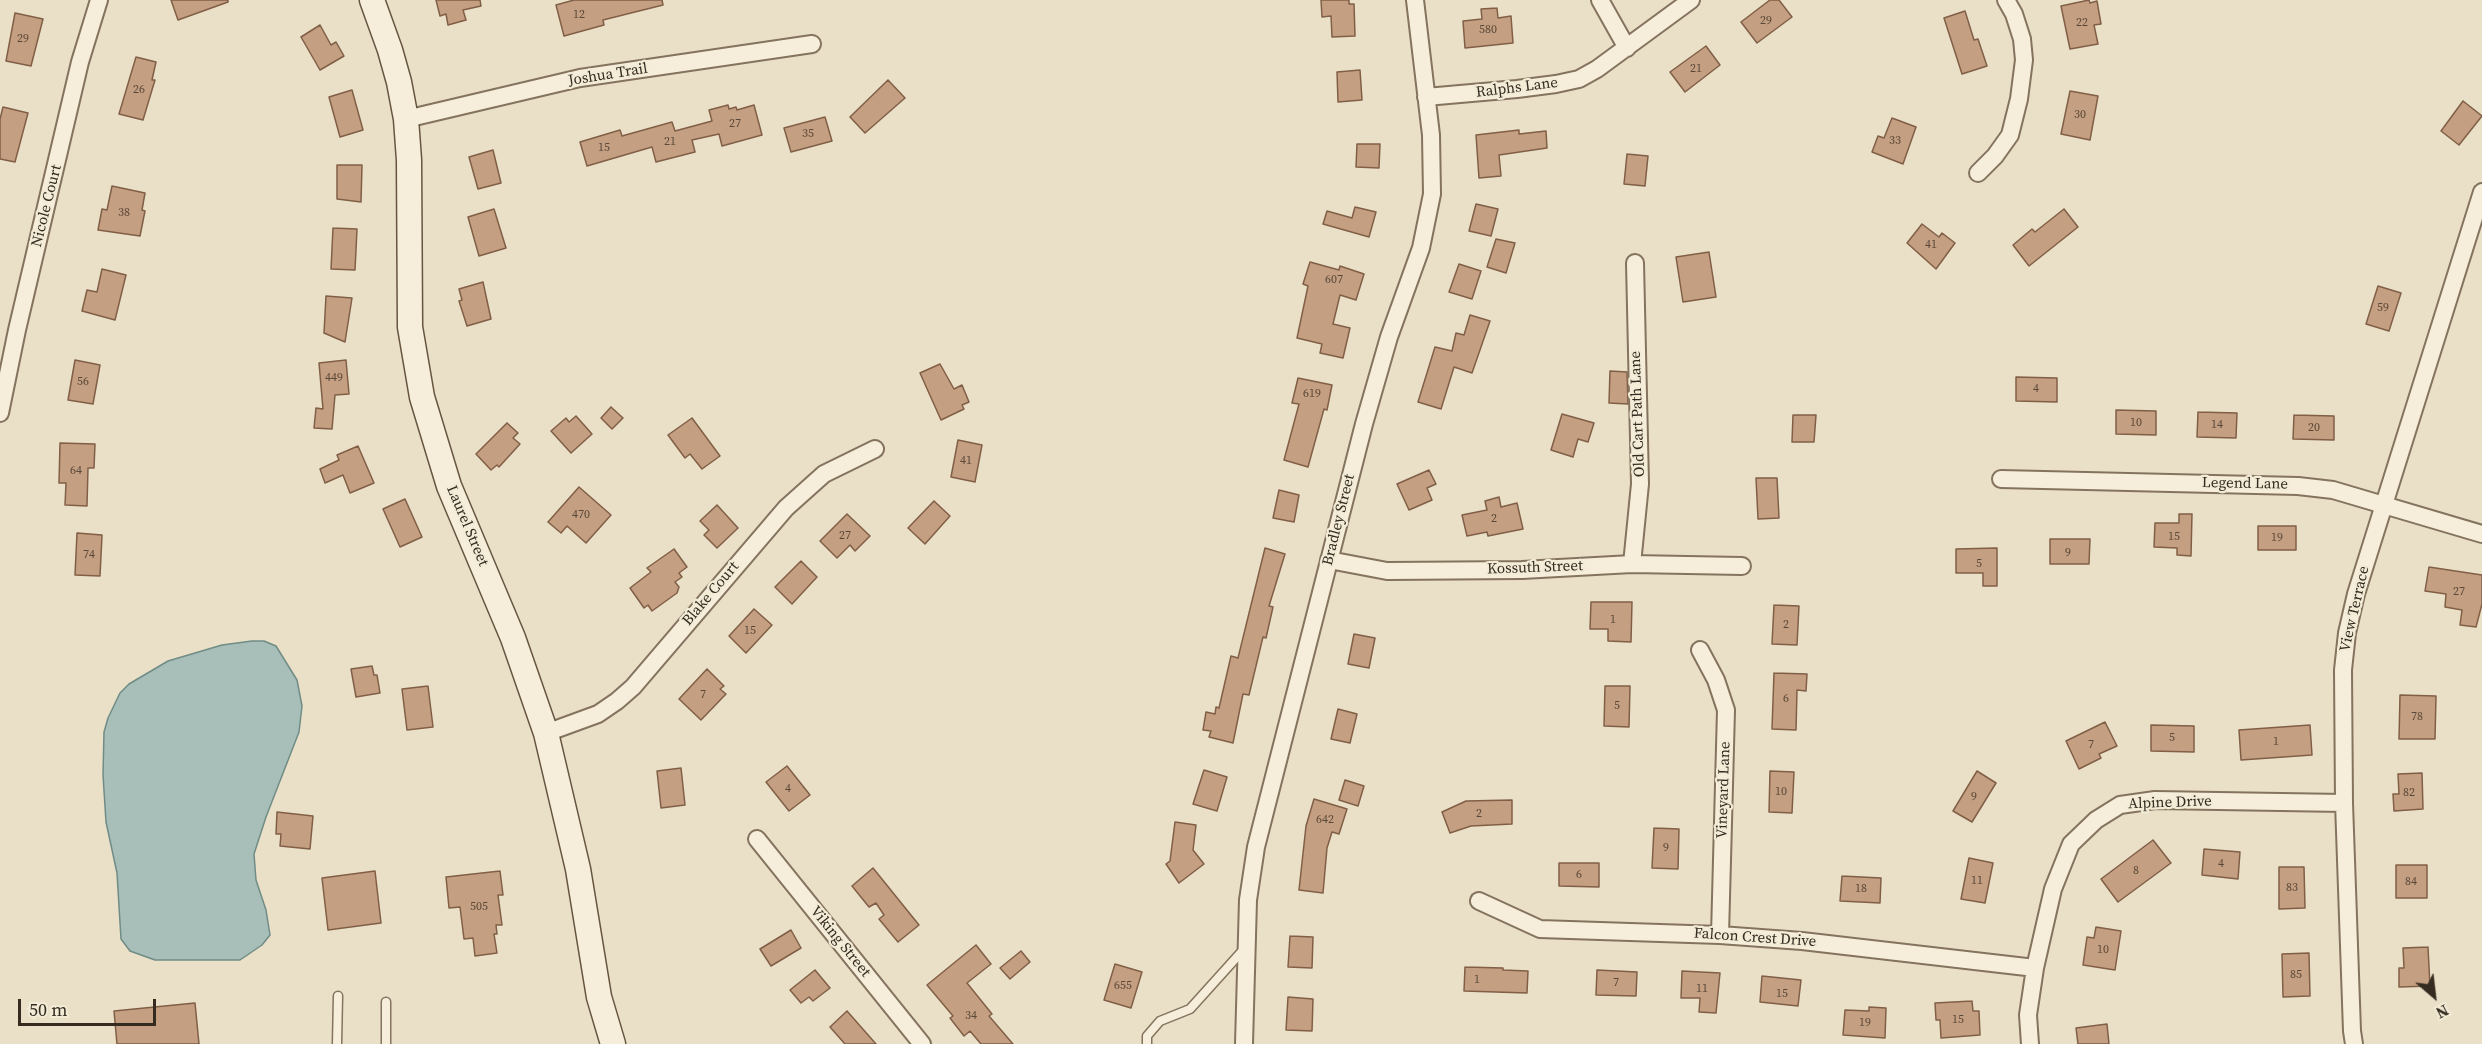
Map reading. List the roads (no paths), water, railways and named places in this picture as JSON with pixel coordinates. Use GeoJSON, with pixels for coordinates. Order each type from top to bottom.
{"type":"FeatureCollection","features":[{"type":"Feature","properties":{"kind":"street","name":"Nicole Court"},"geometry":{"type":"LineString","coordinates":[[0,413],[17,330],[80,62],[99,0]]}},
{"type":"Feature","properties":{"kind":"street","name":"Laurel Street"},"geometry":{"type":"LineString","coordinates":[[372,0],[385,32],[406,119],[410,160],[410,327],[422,397],[449,486],[513,638],[546,733],[578,869],[599,997],[613,1044]]}},
{"type":"Feature","properties":{"kind":"street","name":"Bradley Street"},"geometry":{"type":"LineString","coordinates":[[1244,1044],[1248,900],[1256,847],[1377,376],[1421,248],[1432,194],[1432,165],[1415,0]]}},
{"type":"Feature","properties":{"kind":"street"},"geometry":{"type":"LineString","coordinates":[[1600,0],[1627,48]]}},
{"type":"Feature","properties":{"kind":"street","name":"Ralphs Lane"},"geometry":{"type":"LineString","coordinates":[[1426,97],[1556,84],[1579,79],[1627,48],[1691,0]]}},
{"type":"Feature","properties":{"kind":"street"},"geometry":{"type":"LineString","coordinates":[[1978,173],[1995,156],[2010,135],[2019,99],[2024,60],[2022,39],[2014,14],[2006,0]]}},
{"type":"Feature","properties":{"kind":"street","name":"Joshua Trail"},"geometry":{"type":"LineString","coordinates":[[406,119],[580,78],[812,44]]}},
{"type":"Feature","properties":{"kind":"street","name":"View Terrace"},"geometry":{"type":"LineString","coordinates":[[2354,1044],[2344,803],[2343,670],[2347,633],[2356,594],[2482,192]]}},
{"type":"Feature","properties":{"kind":"street","name":"Old Cart Path Lane"},"geometry":{"type":"LineString","coordinates":[[1632,564],[1640,484],[1635,263]]}},
{"type":"Feature","properties":{"kind":"street","name":"Blake Court"},"geometry":{"type":"LineString","coordinates":[[546,733],[598,714],[617,701],[633,687],[786,508],[824,474],[875,450]]}},
{"type":"Feature","properties":{"kind":"street","name":"Legend Lane"},"geometry":{"type":"LineString","coordinates":[[2001,479],[2298,486],[2332,490],[2482,534]]}},
{"type":"Feature","properties":{"kind":"street","name":"Kossuth Street"},"geometry":{"type":"LineString","coordinates":[[1329,560],[1387,571],[1522,570],[1632,564],[1742,566]]}},
{"type":"Feature","properties":{"kind":"street","name":"Vineyard Lane"},"geometry":{"type":"LineString","coordinates":[[1700,650],[1716,680],[1726,710],[1720,935]]}},
{"type":"Feature","properties":{"kind":"street","name":"Alpine Drive"},"geometry":{"type":"LineString","coordinates":[[2030,1044],[2028,1015],[2035,968],[2053,889],[2071,844],[2096,820],[2120,805],[2155,800],[2344,803]]}},
{"type":"Feature","properties":{"kind":"street","name":"Viking Street"},"geometry":{"type":"LineString","coordinates":[[757,839],[922,1044]]}},
{"type":"Feature","properties":{"kind":"street","name":"Falcon Crest Drive"},"geometry":{"type":"LineString","coordinates":[[1479,901],[1540,929],[1720,935],[1844,945],[2035,968]]}},
{"type":"Feature","properties":{"kind":"lane"},"geometry":{"type":"LineString","coordinates":[[1147,1044],[1147,1036],[1160,1021],[1190,1009],[1246,947]]}},
{"type":"Feature","properties":{"kind":"lane"},"geometry":{"type":"LineString","coordinates":[[337,1044],[338,996]]}},
{"type":"Feature","properties":{"kind":"lane"},"geometry":{"type":"LineString","coordinates":[[386,1002],[386,1044]]}},
{"type":"Feature","properties":{"kind":"water"},"geometry":{"type":"Polygon","coordinates":[[[264,641],[276,646],[297,680],[302,706],[299,732],[254,854],[256,880],[266,910],[270,935],[262,945],[240,960],[155,960],[130,951],[121,939],[117,873],[106,822],[103,775],[104,732],[108,718],[120,693],[129,684],[168,661],[222,645],[264,641]]]}}]}
